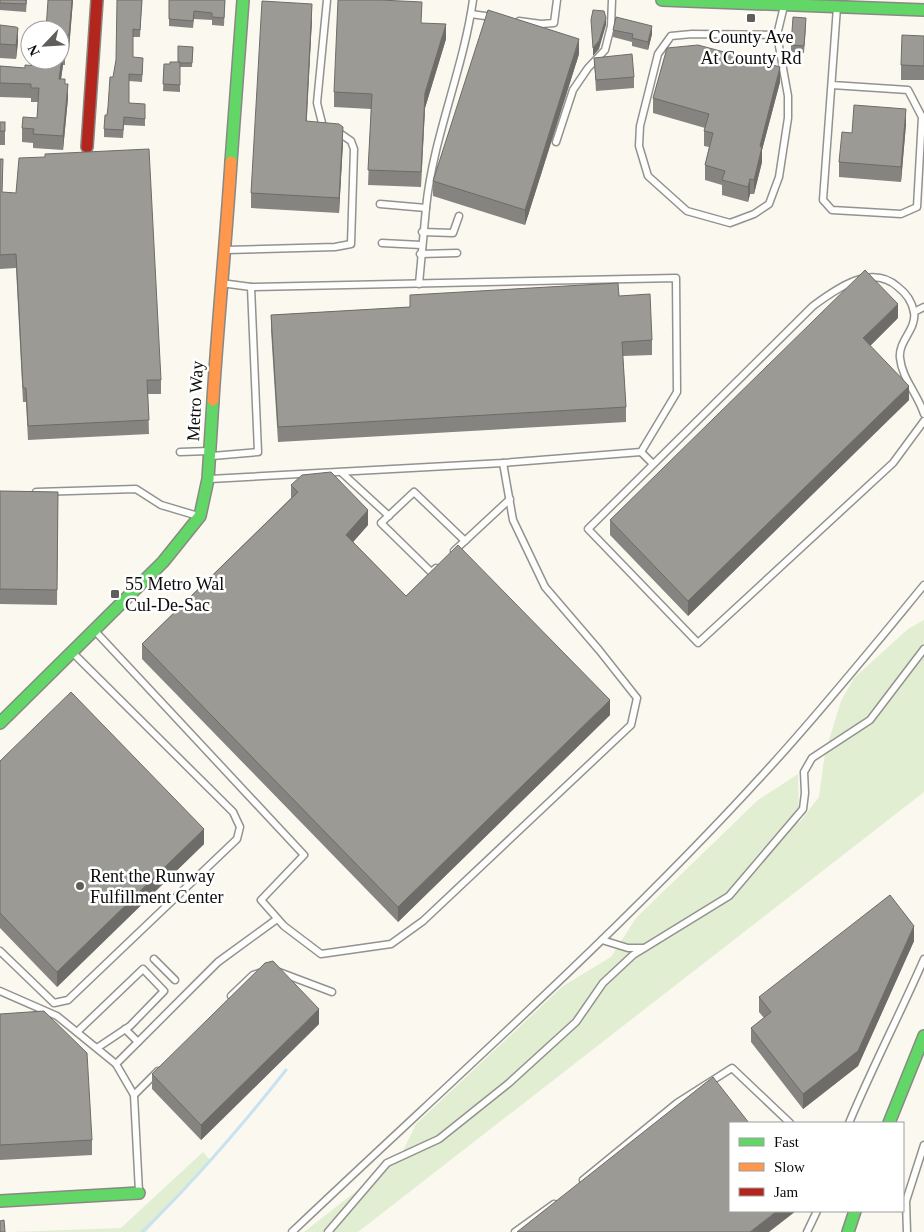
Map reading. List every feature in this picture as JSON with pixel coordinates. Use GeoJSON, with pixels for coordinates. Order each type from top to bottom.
{"type":"FeatureCollection","features":[{"type":"Feature","properties":{"kind":"street"},"geometry":{"type":"LineString","coordinates":[[87,147],[97,0]]}},
{"type":"Feature","properties":{"kind":"street","name":"Metro Way"},"geometry":{"type":"LineString","coordinates":[[0,723],[163,562],[200,516],[208,479],[220,283],[225,250],[243,0]]}},
{"type":"Feature","properties":{"kind":"street"},"geometry":{"type":"LineString","coordinates":[[662,0],[924,10]]}},
{"type":"Feature","properties":{"kind":"street"},"geometry":{"type":"LineString","coordinates":[[806,6],[855,0]]}},
{"type":"Feature","properties":{"kind":"street"},"geometry":{"type":"LineString","coordinates":[[882,9],[924,16]]}},
{"type":"Feature","properties":{"kind":"street"},"geometry":{"type":"LineString","coordinates":[[889,1122],[924,1036]]}},
{"type":"Feature","properties":{"kind":"street"},"geometry":{"type":"LineString","coordinates":[[0,1200],[140,1193]]}},
{"type":"Feature","properties":{"kind":"street"},"geometry":{"type":"LineString","coordinates":[[848,1232],[855,1212]]}},
{"type":"Feature","properties":{"kind":"lane"},"geometry":{"type":"LineString","coordinates":[[225,250],[335,247],[351,244],[354,149],[350,141],[339,132],[322,127],[316,103],[327,0]]}},
{"type":"Feature","properties":{"kind":"lane"},"geometry":{"type":"LineString","coordinates":[[419,284],[422,232],[429,180],[469,31],[473,0]]}},
{"type":"Feature","properties":{"kind":"lane"},"geometry":{"type":"LineString","coordinates":[[515,21],[541,24],[554,23],[557,0]]}},
{"type":"Feature","properties":{"kind":"lane"},"geometry":{"type":"LineString","coordinates":[[556,142],[573,90],[588,68],[605,50],[611,26],[612,0]]}},
{"type":"Feature","properties":{"kind":"lane"},"geometry":{"type":"LineString","coordinates":[[777,35],[692,34],[670,36],[662,46],[652,74],[640,126],[639,146],[648,176],[687,211],[730,223],[754,214],[769,204],[779,177],[788,118],[788,96],[777,35],[785,5]]}},
{"type":"Feature","properties":{"kind":"lane"},"geometry":{"type":"LineString","coordinates":[[832,85],[908,90],[922,117],[918,207],[901,214],[832,210],[823,200],[837,7]]}},
{"type":"Feature","properties":{"kind":"lane"},"geometry":{"type":"LineString","coordinates":[[471,14],[497,18]]}},
{"type":"Feature","properties":{"kind":"lane"},"geometry":{"type":"LineString","coordinates":[[380,204],[426,208]]}},
{"type":"Feature","properties":{"kind":"lane"},"geometry":{"type":"LineString","coordinates":[[422,232],[453,233],[459,216]]}},
{"type":"Feature","properties":{"kind":"lane"},"geometry":{"type":"LineString","coordinates":[[382,243],[421,245]]}},
{"type":"Feature","properties":{"kind":"lane"},"geometry":{"type":"LineString","coordinates":[[420,254],[457,253]]}},
{"type":"Feature","properties":{"kind":"lane"},"geometry":{"type":"LineString","coordinates":[[924,414],[920,401],[902,369],[900,356],[902,344],[913,324],[914,312],[906,293],[885,278],[873,277],[858,280],[838,288],[813,306],[588,529],[698,643],[893,463],[924,421]]}},
{"type":"Feature","properties":{"kind":"lane"},"geometry":{"type":"LineString","coordinates":[[220,283],[251,287],[676,278],[677,392],[641,452]]}},
{"type":"Feature","properties":{"kind":"lane"},"geometry":{"type":"LineString","coordinates":[[180,452],[258,452],[251,287]]}},
{"type":"Feature","properties":{"kind":"lane"},"geometry":{"type":"LineString","coordinates":[[914,312],[924,307]]}},
{"type":"Feature","properties":{"kind":"lane"},"geometry":{"type":"LineString","coordinates":[[208,479],[503,463],[641,452],[653,464]]}},
{"type":"Feature","properties":{"kind":"lane"},"geometry":{"type":"LineString","coordinates":[[94,630],[304,855],[260,900],[277,919],[321,954],[391,944],[422,921],[630,725],[637,698],[545,587],[514,520],[503,463]]}},
{"type":"Feature","properties":{"kind":"lane"},"geometry":{"type":"LineString","coordinates":[[341,472],[389,516]]}},
{"type":"Feature","properties":{"kind":"lane"},"geometry":{"type":"LineString","coordinates":[[28,492],[136,490],[161,505],[200,516]]}},
{"type":"Feature","properties":{"kind":"lane"},"geometry":{"type":"LineString","coordinates":[[445,560],[431,572],[381,523],[414,492],[465,541]]}},
{"type":"Feature","properties":{"kind":"lane"},"geometry":{"type":"LineString","coordinates":[[452,553],[510,499]]}},
{"type":"Feature","properties":{"kind":"lane"},"geometry":{"type":"LineString","coordinates":[[292,1232],[602,940],[767,770],[828,702],[924,585]]}},
{"type":"Feature","properties":{"kind":"lane"},"geometry":{"type":"LineString","coordinates":[[328,1232],[387,1163],[439,1139],[509,1083],[576,1022],[603,983],[633,955],[729,896],[803,810],[806,793],[804,772],[812,758],[870,720],[924,649]]}},
{"type":"Feature","properties":{"kind":"lane"},"geometry":{"type":"LineString","coordinates":[[0,951],[54,1003],[68,1000],[237,839],[240,827],[233,812],[72,652]]}},
{"type":"Feature","properties":{"kind":"lane"},"geometry":{"type":"LineString","coordinates":[[116,1064],[218,962],[277,919]]}},
{"type":"Feature","properties":{"kind":"lane"},"geometry":{"type":"LineString","coordinates":[[602,940],[628,948],[645,948]]}},
{"type":"Feature","properties":{"kind":"lane"},"geometry":{"type":"LineString","coordinates":[[154,959],[175,980]]}},
{"type":"Feature","properties":{"kind":"lane"},"geometry":{"type":"LineString","coordinates":[[849,1122],[869,1075],[905,1004],[924,959]]}},
{"type":"Feature","properties":{"kind":"lane"},"geometry":{"type":"LineString","coordinates":[[77,1032],[143,969],[164,991],[125,1029],[96,1048]]}},
{"type":"Feature","properties":{"kind":"lane"},"geometry":{"type":"LineString","coordinates":[[225,1003],[252,975],[263,971],[274,970],[332,992]]}},
{"type":"Feature","properties":{"kind":"lane"},"geometry":{"type":"LineString","coordinates":[[0,991],[57,1016],[116,1064],[134,1096],[140,1193]]}},
{"type":"Feature","properties":{"kind":"lane"},"geometry":{"type":"LineString","coordinates":[[125,1029],[138,1042]]}},
{"type":"Feature","properties":{"kind":"lane"},"geometry":{"type":"LineString","coordinates":[[134,1096],[162,1067]]}},
{"type":"Feature","properties":{"kind":"lane"},"geometry":{"type":"LineString","coordinates":[[578,1184],[678,1103],[732,1068],[789,1122]]}},
{"type":"Feature","properties":{"kind":"lane"},"geometry":{"type":"LineString","coordinates":[[906,1232],[906,1201],[924,1145]]}},
{"type":"Feature","properties":{"kind":"lane"},"geometry":{"type":"LineString","coordinates":[[515,1232],[563,1197]]}},
{"type":"Feature","properties":{"kind":"lane"},"geometry":{"type":"LineString","coordinates":[[807,1232],[817,1212]]}},
{"type":"Feature","properties":{"kind":"green space"},"geometry":{"type":"Polygon","coordinates":[[[924,620],[924,792],[358,1232],[304,1232],[400,1157],[416,1124],[563,986],[611,957],[636,918],[758,800],[798,774],[799,823],[819,797],[825,753],[841,701],[854,678],[908,629],[924,620]]]}},
{"type":"Feature","properties":{"kind":"green space"},"geometry":{"type":"Polygon","coordinates":[[[203,1152],[210,1160],[146,1232],[11,1232],[121,1228],[203,1152]]]}},
{"type":"Feature","properties":{"kind":"building"},"geometry":{"type":"Polygon","coordinates":[[[0,0],[26,0],[26,4],[0,3],[0,0]]]}},
{"type":"Feature","properties":{"kind":"building"},"geometry":{"type":"Polygon","coordinates":[[[48,0],[72,0],[70,23],[70,20],[47,20],[48,0]]]}},
{"type":"Feature","properties":{"kind":"building"},"geometry":{"type":"Polygon","coordinates":[[[117,0],[142,0],[140,30],[133,29],[133,57],[143,58],[142,75],[129,74],[129,103],[145,104],[145,119],[124,117],[123,130],[104,129],[110,77],[113,77],[116,60],[117,0]]]}},
{"type":"Feature","properties":{"kind":"building"},"geometry":{"type":"Polygon","coordinates":[[[169,0],[225,0],[224,18],[212,17],[212,13],[194,11],[193,21],[169,19],[169,0]]]}},
{"type":"Feature","properties":{"kind":"building"},"geometry":{"type":"Polygon","coordinates":[[[338,0],[422,2],[421,23],[446,24],[425,93],[421,172],[368,170],[372,94],[334,92],[338,0]]]}},
{"type":"Feature","properties":{"kind":"building"},"geometry":{"type":"Polygon","coordinates":[[[262,1],[312,4],[306,121],[339,124],[343,127],[339,198],[251,193],[262,1]]]}},
{"type":"Feature","properties":{"kind":"building"},"geometry":{"type":"Polygon","coordinates":[[[488,10],[579,39],[525,210],[433,181],[488,10]]]}},
{"type":"Feature","properties":{"kind":"building"},"geometry":{"type":"Polygon","coordinates":[[[593,10],[604,11],[606,18],[599,41],[593,48],[591,20],[593,10]]]}},
{"type":"Feature","properties":{"kind":"building"},"geometry":{"type":"Polygon","coordinates":[[[616,17],[652,26],[648,42],[632,38],[633,34],[613,30],[616,17]]]}},
{"type":"Feature","properties":{"kind":"building"},"geometry":{"type":"Polygon","coordinates":[[[793,17],[806,18],[804,46],[791,45],[793,17]]]}},
{"type":"Feature","properties":{"kind":"building"},"geometry":{"type":"Polygon","coordinates":[[[0,25],[18,28],[16,45],[0,44],[0,25]]]}},
{"type":"Feature","properties":{"kind":"building"},"geometry":{"type":"Polygon","coordinates":[[[902,35],[924,36],[924,66],[901,65],[902,35]]]}},
{"type":"Feature","properties":{"kind":"building"},"geometry":{"type":"Polygon","coordinates":[[[698,45],[780,67],[760,146],[762,147],[754,180],[750,179],[748,187],[722,180],[725,171],[705,165],[713,133],[704,131],[709,114],[653,98],[667,48],[698,45]]]}},
{"type":"Feature","properties":{"kind":"building"},"geometry":{"type":"Polygon","coordinates":[[[178,46],[193,47],[192,63],[178,62],[178,46]]]}},
{"type":"Feature","properties":{"kind":"building"},"geometry":{"type":"Polygon","coordinates":[[[632,54],[634,77],[596,80],[594,58],[632,54]]]}},
{"type":"Feature","properties":{"kind":"building"},"geometry":{"type":"Polygon","coordinates":[[[170,62],[180,62],[180,85],[163,84],[164,64],[170,64],[170,62]]]}},
{"type":"Feature","properties":{"kind":"building"},"geometry":{"type":"Polygon","coordinates":[[[0,66],[20,68],[20,70],[60,70],[59,79],[65,79],[65,84],[68,84],[63,136],[33,134],[34,129],[22,128],[23,117],[37,118],[39,88],[31,88],[31,84],[0,83],[0,66]]]}},
{"type":"Feature","properties":{"kind":"building"},"geometry":{"type":"Polygon","coordinates":[[[854,105],[906,109],[901,167],[839,162],[842,132],[852,133],[854,105]]]}},
{"type":"Feature","properties":{"kind":"building"},"geometry":{"type":"Polygon","coordinates":[[[0,122],[5,122],[5,131],[0,131],[0,122]]]}},
{"type":"Feature","properties":{"kind":"building"},"geometry":{"type":"Polygon","coordinates":[[[149,149],[161,380],[147,380],[149,420],[28,426],[26,388],[23,388],[16,254],[0,255],[0,159],[3,159],[2,192],[16,193],[19,158],[45,157],[45,154],[149,149]]]}},
{"type":"Feature","properties":{"kind":"building"},"geometry":{"type":"Polygon","coordinates":[[[865,270],[898,304],[863,338],[909,386],[688,601],[610,520],[865,270]]]}},
{"type":"Feature","properties":{"kind":"building"},"geometry":{"type":"Polygon","coordinates":[[[618,283],[619,296],[650,294],[652,340],[622,342],[626,407],[278,427],[271,315],[410,307],[410,295],[618,283]]]}},
{"type":"Feature","properties":{"kind":"building"},"geometry":{"type":"Polygon","coordinates":[[[331,472],[368,510],[346,535],[406,596],[458,545],[610,700],[398,907],[142,644],[298,492],[291,485],[302,475],[331,472]]]}},
{"type":"Feature","properties":{"kind":"building"},"geometry":{"type":"Polygon","coordinates":[[[0,491],[58,492],[57,590],[0,589],[0,491]]]}},
{"type":"Feature","properties":{"kind":"building","name":"Rent the Runway Fulfillment Center"},"geometry":{"type":"Polygon","coordinates":[[[71,692],[204,829],[57,972],[0,913],[0,761],[71,692]]]}},
{"type":"Feature","properties":{"kind":"building"},"geometry":{"type":"Polygon","coordinates":[[[890,895],[914,926],[858,1051],[803,1094],[751,1028],[771,1012],[759,997],[890,895]]]}},
{"type":"Feature","properties":{"kind":"building"},"geometry":{"type":"Polygon","coordinates":[[[273,961],[319,1009],[201,1125],[152,1074],[265,963],[273,961]]]}},
{"type":"Feature","properties":{"kind":"building"},"geometry":{"type":"Polygon","coordinates":[[[44,1011],[87,1053],[92,1140],[0,1145],[0,1014],[44,1011]]]}},
{"type":"Feature","properties":{"kind":"building"},"geometry":{"type":"Polygon","coordinates":[[[713,1077],[748,1122],[729,1122],[729,1212],[776,1212],[750,1232],[517,1232],[713,1077]]]}},
{"type":"Feature","properties":{"kind":"building"},"geometry":{"type":"Polygon","coordinates":[[[4,1220],[5,1232],[0,1232],[0,1221],[4,1220]]]}},
{"type":"Feature","properties":{"kind":"waterway"},"geometry":{"type":"LineString","coordinates":[[142,1232],[217,1154],[286,1070]]}},
{"type":"Feature","properties":{"kind":"traffic: fast"},"geometry":{"type":"LineString","coordinates":[[231,162],[243,0]]}},
{"type":"Feature","properties":{"kind":"traffic: fast"},"geometry":{"type":"LineString","coordinates":[[662,0],[924,10]]}},
{"type":"Feature","properties":{"kind":"traffic: fast"},"geometry":{"type":"LineString","coordinates":[[0,723],[163,562],[200,516],[208,479],[213,400]]}},
{"type":"Feature","properties":{"kind":"traffic: fast"},"geometry":{"type":"LineString","coordinates":[[889,1122],[924,1036]]}},
{"type":"Feature","properties":{"kind":"traffic: fast"},"geometry":{"type":"LineString","coordinates":[[0,1201],[139,1193]]}},
{"type":"Feature","properties":{"kind":"traffic: fast"},"geometry":{"type":"LineString","coordinates":[[848,1232],[855,1212]]}},
{"type":"Feature","properties":{"kind":"traffic: slow"},"geometry":{"type":"LineString","coordinates":[[213,400],[231,162]]}},
{"type":"Feature","properties":{"kind":"traffic: jam"},"geometry":{"type":"LineString","coordinates":[[87,147],[97,0]]}},
{"type":"Feature","properties":{"kind":"place","name":"County Ave At County Rd"},"geometry":{"type":"Point","coordinates":[751,18]}},
{"type":"Feature","properties":{"kind":"place","name":"55 Metro Wal Cul-De-Sac"},"geometry":{"type":"Point","coordinates":[115,594]}},
{"type":"Feature","properties":{"kind":"place","name":"Rent the Runway Fulfillment Center"},"geometry":{"type":"Point","coordinates":[80,886]}}]}
